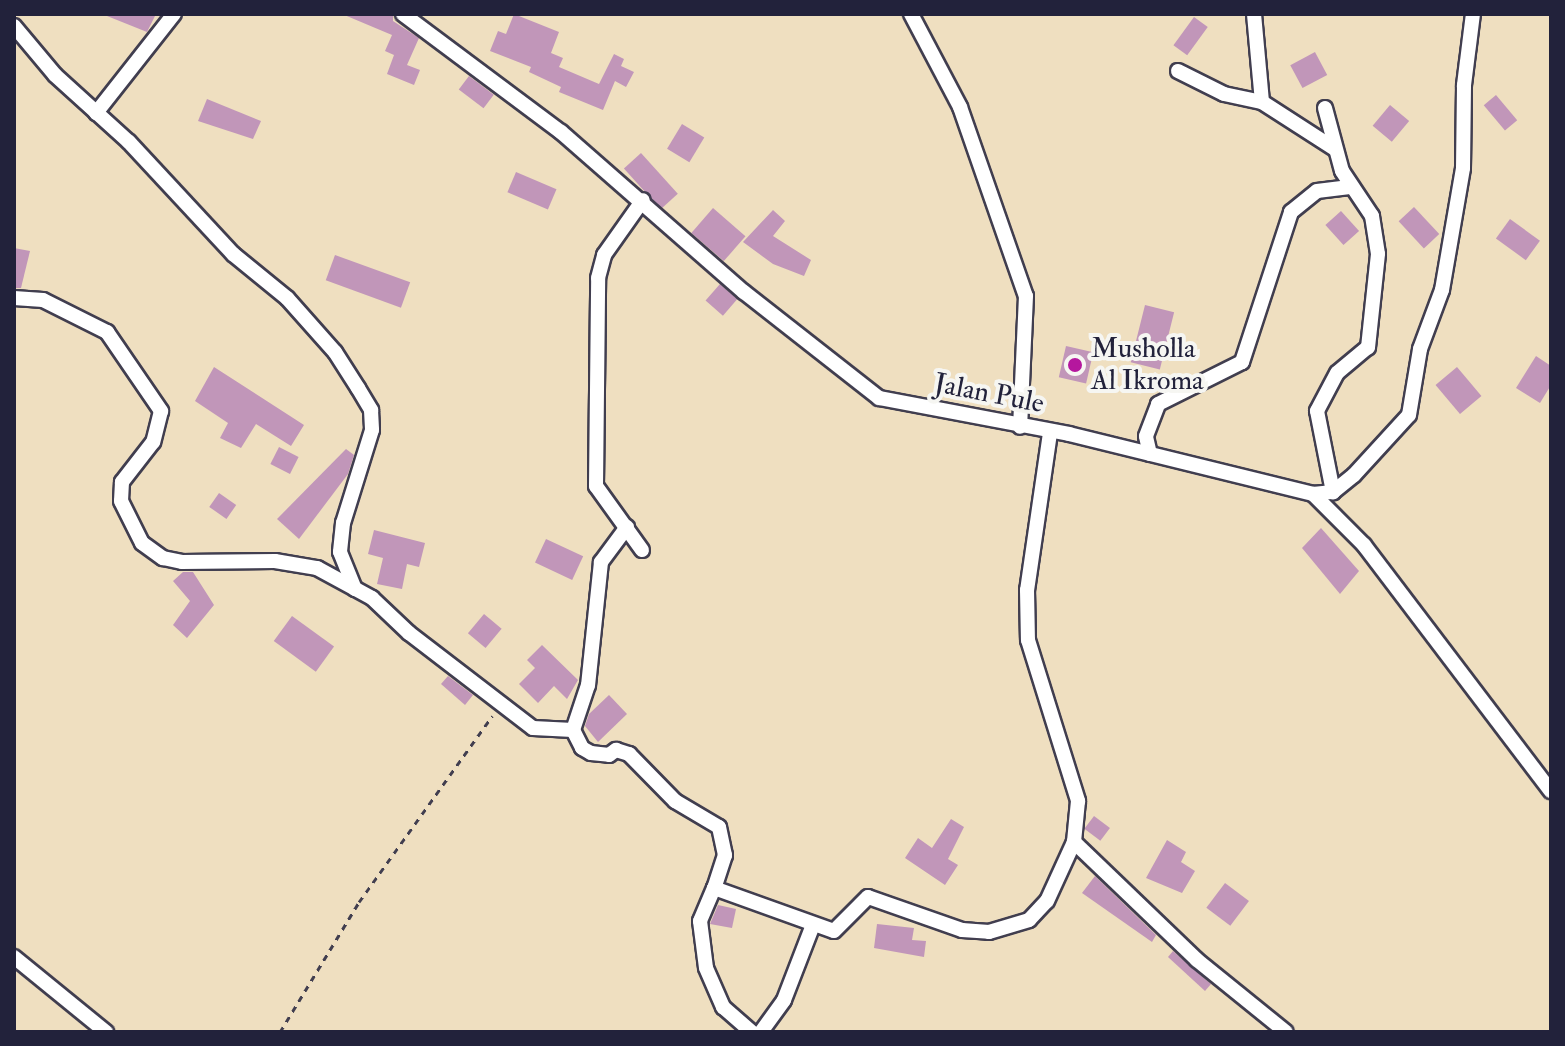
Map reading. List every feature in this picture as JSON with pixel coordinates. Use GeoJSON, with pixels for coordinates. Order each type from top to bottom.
{"type":"FeatureCollection","features":[{"type":"Feature","properties":{"kind":"street"},"geometry":{"type":"LineString","coordinates":[[96,113],[174,14]]}},
{"type":"Feature","properties":{"kind":"street","name":"Jalan Pule"},"geometry":{"type":"LineString","coordinates":[[403,14],[487,72],[643,200],[734,284],[879,398],[1150,454],[1313,494]]}},
{"type":"Feature","properties":{"kind":"street"},"geometry":{"type":"LineString","coordinates":[[911,14],[960,107],[1023,284],[1020,427]]}},
{"type":"Feature","properties":{"kind":"street"},"geometry":{"type":"LineString","coordinates":[[1254,14],[1262,102]]}},
{"type":"Feature","properties":{"kind":"street"},"geometry":{"type":"LineString","coordinates":[[1313,494],[1333,492],[1394,435],[1411,408],[1420,349],[1442,290],[1463,168],[1464,85],[1473,14]]}},
{"type":"Feature","properties":{"kind":"street"},"geometry":{"type":"LineString","coordinates":[[14,26],[55,75],[233,254],[287,298],[335,352],[371,410],[367,454],[343,523],[340,552],[355,589]]}},
{"type":"Feature","properties":{"kind":"street"},"geometry":{"type":"LineString","coordinates":[[1178,71],[1224,94],[1262,102],[1335,149]]}},
{"type":"Feature","properties":{"kind":"street"},"geometry":{"type":"LineString","coordinates":[[1325,108],[1335,149],[1352,187],[1372,216],[1378,254],[1368,347],[1337,373],[1317,411],[1333,492]]}},
{"type":"Feature","properties":{"kind":"street"},"geometry":{"type":"LineString","coordinates":[[1150,454],[1146,436],[1158,404],[1242,362],[1291,212],[1317,191],[1352,187]]}},
{"type":"Feature","properties":{"kind":"street"},"geometry":{"type":"LineString","coordinates":[[642,550],[596,486],[598,278],[604,255],[643,200]]}},
{"type":"Feature","properties":{"kind":"street"},"geometry":{"type":"LineString","coordinates":[[14,298],[43,300],[107,332],[161,411],[153,442],[122,482],[121,501],[142,543],[163,558],[182,562],[275,561],[317,568],[355,589],[499,706],[533,728],[573,730]]}},
{"type":"Feature","properties":{"kind":"street"},"geometry":{"type":"LineString","coordinates":[[714,888],[813,925],[839,930],[856,902],[868,897],[962,930],[1009,929],[1029,920],[1047,901],[1074,842],[1078,801],[1028,640],[1027,590],[1050,433]]}},
{"type":"Feature","properties":{"kind":"street"},"geometry":{"type":"LineString","coordinates":[[1313,494],[1364,545],[1551,791]]}},
{"type":"Feature","properties":{"kind":"street"},"geometry":{"type":"LineString","coordinates":[[627,527],[601,562],[588,685],[573,730],[582,748],[591,753],[609,755],[616,750],[629,754],[675,801],[719,827],[725,855],[700,921],[706,968],[723,1007],[752,1032]]}},
{"type":"Feature","properties":{"kind":"street"},"geometry":{"type":"LineString","coordinates":[[1074,842],[1197,960],[1286,1032]]}},
{"type":"Feature","properties":{"kind":"street"},"geometry":{"type":"LineString","coordinates":[[761,1032],[784,1000],[813,925]]}},
{"type":"Feature","properties":{"kind":"street"},"geometry":{"type":"LineString","coordinates":[[14,957],[106,1032]]}},
{"type":"Feature","properties":{"kind":"path"},"geometry":{"type":"LineString","coordinates":[[280,1032],[411,824],[499,706]]}},
{"type":"Feature","properties":{"kind":"path"},"geometry":{"type":"LineString","coordinates":[[284,1026],[288,1032]]}},
{"type":"Feature","properties":{"kind":"building"},"geometry":{"type":"Polygon","coordinates":[[[102,14],[156,14],[147,32],[102,14]]]}},
{"type":"Feature","properties":{"kind":"building"},"geometry":{"type":"Polygon","coordinates":[[[342,14],[393,14],[393,21],[419,38],[407,65],[420,70],[414,85],[387,74],[394,55],[385,51],[392,35],[342,14]]]}},
{"type":"Feature","properties":{"kind":"building"},"geometry":{"type":"Polygon","coordinates":[[[514,14],[559,32],[551,53],[563,58],[559,67],[599,84],[614,54],[624,59],[621,66],[634,72],[626,87],[615,81],[603,110],[559,92],[561,87],[529,72],[531,67],[490,51],[498,31],[506,34],[514,14]]]}},
{"type":"Feature","properties":{"kind":"building"},"geometry":{"type":"Polygon","coordinates":[[[1194,17],[1208,27],[1187,55],[1173,45],[1194,17]]]}},
{"type":"Feature","properties":{"kind":"building"},"geometry":{"type":"Polygon","coordinates":[[[1315,52],[1327,75],[1302,88],[1290,65],[1315,52]]]}},
{"type":"Feature","properties":{"kind":"building"},"geometry":{"type":"Polygon","coordinates":[[[469,76],[494,95],[484,108],[459,90],[469,76]]]}},
{"type":"Feature","properties":{"kind":"building"},"geometry":{"type":"Polygon","coordinates":[[[1496,95],[1517,120],[1505,131],[1484,105],[1496,95]]]}},
{"type":"Feature","properties":{"kind":"building"},"geometry":{"type":"Polygon","coordinates":[[[207,99],[261,121],[253,139],[198,121],[207,99]]]}},
{"type":"Feature","properties":{"kind":"building"},"geometry":{"type":"Polygon","coordinates":[[[1390,105],[1409,121],[1392,142],[1373,126],[1390,105]]]}},
{"type":"Feature","properties":{"kind":"building"},"geometry":{"type":"Polygon","coordinates":[[[682,124],[704,137],[689,162],[667,149],[682,124]]]}},
{"type":"Feature","properties":{"kind":"building"},"geometry":{"type":"Polygon","coordinates":[[[641,153],[678,194],[661,209],[624,168],[641,153]]]}},
{"type":"Feature","properties":{"kind":"building"},"geometry":{"type":"Polygon","coordinates":[[[516,172],[557,189],[548,209],[507,192],[516,172]]]}},
{"type":"Feature","properties":{"kind":"building"},"geometry":{"type":"Polygon","coordinates":[[[1414,207],[1439,234],[1424,248],[1399,221],[1414,207]]]}},
{"type":"Feature","properties":{"kind":"building"},"geometry":{"type":"Polygon","coordinates":[[[713,208],[745,236],[724,261],[691,233],[713,208]]]}},
{"type":"Feature","properties":{"kind":"building"},"geometry":{"type":"Polygon","coordinates":[[[773,210],[785,221],[773,236],[811,260],[804,276],[773,264],[743,242],[773,210]]]}},
{"type":"Feature","properties":{"kind":"building"},"geometry":{"type":"Polygon","coordinates":[[[1341,211],[1359,231],[1343,245],[1325,225],[1341,211]]]}},
{"type":"Feature","properties":{"kind":"building"},"geometry":{"type":"Polygon","coordinates":[[[1510,219],[1540,241],[1526,260],[1496,238],[1510,219]]]}},
{"type":"Feature","properties":{"kind":"building"},"geometry":{"type":"Polygon","coordinates":[[[14,248],[30,251],[21,288],[14,288],[14,248]]]}},
{"type":"Feature","properties":{"kind":"building"},"geometry":{"type":"Polygon","coordinates":[[[335,255],[410,282],[401,308],[326,280],[335,255]]]}},
{"type":"Feature","properties":{"kind":"building"},"geometry":{"type":"Polygon","coordinates":[[[720,284],[737,299],[723,316],[706,301],[720,284]]]}},
{"type":"Feature","properties":{"kind":"building"},"geometry":{"type":"Polygon","coordinates":[[[1145,305],[1174,312],[1160,370],[1131,362],[1145,305]]]}},
{"type":"Feature","properties":{"kind":"building","name":"Musholla Al Ikroma"},"geometry":{"type":"Polygon","coordinates":[[[1066,346],[1093,352],[1086,383],[1059,377],[1066,346]]]}},
{"type":"Feature","properties":{"kind":"building"},"geometry":{"type":"Polygon","coordinates":[[[1536,356],[1551,366],[1551,385],[1540,403],[1516,388],[1536,356]]]}},
{"type":"Feature","properties":{"kind":"building"},"geometry":{"type":"Polygon","coordinates":[[[214,367],[304,425],[291,446],[256,424],[241,448],[220,438],[228,423],[195,401],[214,367]]]}},
{"type":"Feature","properties":{"kind":"building"},"geometry":{"type":"Polygon","coordinates":[[[1457,367],[1481,396],[1460,414],[1436,385],[1457,367]]]}},
{"type":"Feature","properties":{"kind":"building"},"geometry":{"type":"Polygon","coordinates":[[[279,447],[299,457],[290,474],[270,464],[279,447]]]}},
{"type":"Feature","properties":{"kind":"building"},"geometry":{"type":"Polygon","coordinates":[[[346,449],[354,455],[348,474],[299,539],[277,519],[346,449]]]}},
{"type":"Feature","properties":{"kind":"building"},"geometry":{"type":"Polygon","coordinates":[[[219,493],[236,505],[226,519],[209,507],[219,493]]]}},
{"type":"Feature","properties":{"kind":"building"},"geometry":{"type":"Polygon","coordinates":[[[1321,528],[1359,571],[1340,594],[1302,548],[1321,528]]]}},
{"type":"Feature","properties":{"kind":"building"},"geometry":{"type":"Polygon","coordinates":[[[374,530],[425,543],[419,567],[407,564],[402,589],[377,584],[383,558],[368,554],[374,530]]]}},
{"type":"Feature","properties":{"kind":"building"},"geometry":{"type":"Polygon","coordinates":[[[546,539],[583,556],[572,580],[535,563],[546,539]]]}},
{"type":"Feature","properties":{"kind":"building"},"geometry":{"type":"Polygon","coordinates":[[[183,572],[193,572],[214,605],[187,638],[173,625],[190,601],[173,581],[183,572]]]}},
{"type":"Feature","properties":{"kind":"building"},"geometry":{"type":"Polygon","coordinates":[[[484,614],[502,629],[486,648],[468,633],[484,614]]]}},
{"type":"Feature","properties":{"kind":"building"},"geometry":{"type":"Polygon","coordinates":[[[292,616],[334,647],[316,672],[274,641],[292,616]]]}},
{"type":"Feature","properties":{"kind":"building"},"geometry":{"type":"Polygon","coordinates":[[[542,645],[578,680],[567,699],[554,686],[538,703],[519,684],[535,668],[527,660],[542,645]]]}},
{"type":"Feature","properties":{"kind":"building"},"geometry":{"type":"Polygon","coordinates":[[[448,676],[473,695],[465,705],[441,684],[448,676]]]}},
{"type":"Feature","properties":{"kind":"building"},"geometry":{"type":"Polygon","coordinates":[[[609,695],[627,714],[598,742],[585,726],[589,714],[609,695]]]}},
{"type":"Feature","properties":{"kind":"building"},"geometry":{"type":"Polygon","coordinates":[[[1094,816],[1110,828],[1100,841],[1084,829],[1094,816]]]}},
{"type":"Feature","properties":{"kind":"building"},"geometry":{"type":"Polygon","coordinates":[[[951,819],[964,827],[948,859],[958,865],[945,885],[905,858],[918,838],[932,848],[951,819]]]}},
{"type":"Feature","properties":{"kind":"building"},"geometry":{"type":"Polygon","coordinates":[[[1167,840],[1186,852],[1181,862],[1195,871],[1182,893],[1146,878],[1167,840]]]}},
{"type":"Feature","properties":{"kind":"building"},"geometry":{"type":"Polygon","coordinates":[[[1095,876],[1156,935],[1152,942],[1082,893],[1095,876]]]}},
{"type":"Feature","properties":{"kind":"building"},"geometry":{"type":"Polygon","coordinates":[[[1225,883],[1249,901],[1230,926],[1206,908],[1225,883]]]}},
{"type":"Feature","properties":{"kind":"building"},"geometry":{"type":"Polygon","coordinates":[[[718,905],[736,909],[732,928],[710,924],[718,905]]]}},
{"type":"Feature","properties":{"kind":"building"},"geometry":{"type":"Polygon","coordinates":[[[877,924],[914,928],[912,940],[926,941],[924,957],[874,948],[877,924]]]}},
{"type":"Feature","properties":{"kind":"building"},"geometry":{"type":"Polygon","coordinates":[[[1173,951],[1211,984],[1205,991],[1168,957],[1173,951]]]}},
{"type":"Feature","properties":{"kind":"place","name":"Musholla Al Ikroma"},"geometry":{"type":"Point","coordinates":[1075,365]}}]}
